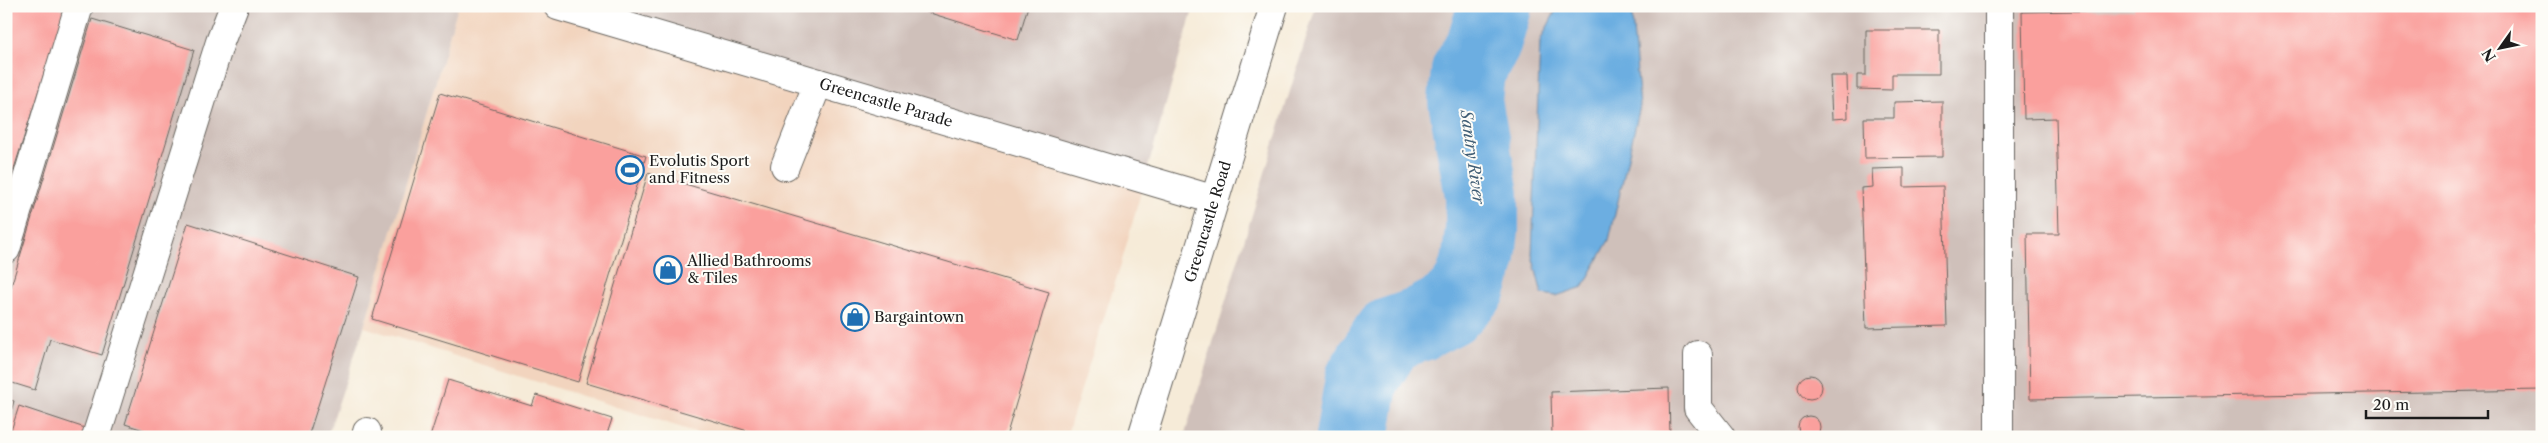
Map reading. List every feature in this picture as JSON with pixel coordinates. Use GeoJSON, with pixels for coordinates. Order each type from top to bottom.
{"type":"FeatureCollection","features":[{"type":"Feature","properties":{"kind":"street"},"geometry":{"type":"LineString","coordinates":[[6,249],[79,6]]}},
{"type":"Feature","properties":{"kind":"street"},"geometry":{"type":"LineString","coordinates":[[96,437],[220,42],[234,6]]}},
{"type":"Feature","properties":{"kind":"street","name":"Greencastle Parade"},"geometry":{"type":"LineString","coordinates":[[558,6],[1215,200]]}},
{"type":"Feature","properties":{"kind":"street","name":"Greencastle Road"},"geometry":{"type":"LineString","coordinates":[[1142,437],[1274,6]]}},
{"type":"Feature","properties":{"kind":"street"},"geometry":{"type":"LineString","coordinates":[[1999,6],[1999,437]]}},
{"type":"Feature","properties":{"kind":"street"},"geometry":{"type":"LineString","coordinates":[[785,166],[818,83]]}},
{"type":"Feature","properties":{"kind":"street"},"geometry":{"type":"LineString","coordinates":[[1698,355],[1698,408],[1721,437]]}},
{"type":"Feature","properties":{"kind":"shaded area"},"geometry":{"type":"Polygon","coordinates":[[[6,6],[458,6],[364,327],[327,437],[6,437],[6,6]]]}},
{"type":"Feature","properties":{"kind":"shaded area"},"geometry":{"type":"Polygon","coordinates":[[[458,6],[567,6],[1146,174],[1121,264],[1066,437],[711,437],[364,327],[458,6]]]}},
{"type":"Feature","properties":{"kind":"shaded area"},"geometry":{"type":"Polygon","coordinates":[[[567,6],[1194,6],[1146,174],[567,6]]]}},
{"type":"Feature","properties":{"kind":"shaded area"},"geometry":{"type":"Polygon","coordinates":[[[1316,6],[2542,6],[2542,437],[1184,437],[1316,6]]]}},
{"type":"Feature","properties":{"kind":"water"},"geometry":{"type":"Polygon","coordinates":[[[1558,6],[1631,6],[1640,106],[1609,240],[1583,287],[1556,296],[1542,294],[1532,255],[1540,41],[1558,6]]]}},
{"type":"Feature","properties":{"kind":"building"},"geometry":{"type":"Polygon","coordinates":[[[6,6],[51,6],[64,10],[7,191],[6,6]]]}},
{"type":"Feature","properties":{"kind":"building"},"geometry":{"type":"Polygon","coordinates":[[[921,6],[1028,6],[1018,40],[920,10],[921,6]]]}},
{"type":"Feature","properties":{"kind":"building"},"geometry":{"type":"Polygon","coordinates":[[[2134,6],[2542,6],[2542,390],[2030,399],[2027,234],[2059,234],[2056,118],[2024,119],[2022,12],[2134,10],[2134,6]]]}},
{"type":"Feature","properties":{"kind":"building"},"geometry":{"type":"Polygon","coordinates":[[[92,19],[194,50],[102,355],[50,339],[35,390],[6,381],[6,303],[92,19]]]}},
{"type":"Feature","properties":{"kind":"building"},"geometry":{"type":"Polygon","coordinates":[[[1866,30],[1939,30],[1939,74],[1892,74],[1892,90],[1857,89],[1857,75],[1866,75],[1866,30]]]}},
{"type":"Feature","properties":{"kind":"building"},"geometry":{"type":"Polygon","coordinates":[[[1830,76],[1847,76],[1848,118],[1832,119],[1830,76]]]}},
{"type":"Feature","properties":{"kind":"building"},"geometry":{"type":"Polygon","coordinates":[[[440,93],[646,156],[578,382],[372,319],[440,93]]]}},
{"type":"Feature","properties":{"kind":"building"},"geometry":{"type":"Polygon","coordinates":[[[1942,101],[1942,157],[1865,158],[1864,118],[1894,118],[1894,102],[1942,101]]]}},
{"type":"Feature","properties":{"kind":"building"},"geometry":{"type":"Polygon","coordinates":[[[1904,168],[1904,187],[1943,186],[1947,326],[1866,328],[1861,188],[1873,187],[1872,169],[1904,168]]]}},
{"type":"Feature","properties":{"kind":"building"},"geometry":{"type":"Polygon","coordinates":[[[648,173],[1049,292],[1006,437],[768,437],[586,383],[648,173]]]}},
{"type":"Feature","properties":{"kind":"building"},"geometry":{"type":"Polygon","coordinates":[[[188,223],[359,277],[308,437],[165,437],[125,424],[188,223]]]}},
{"type":"Feature","properties":{"kind":"building"},"geometry":{"type":"Polygon","coordinates":[[[1810,375],[1818,379],[1822,387],[1818,395],[1810,399],[1802,395],[1798,387],[1802,379],[1810,375]]]}},
{"type":"Feature","properties":{"kind":"building"},"geometry":{"type":"Polygon","coordinates":[[[448,380],[532,406],[536,395],[612,419],[606,437],[430,437],[448,380]]]}},
{"type":"Feature","properties":{"kind":"building"},"geometry":{"type":"Polygon","coordinates":[[[1669,388],[1670,437],[1552,437],[1551,392],[1669,388]]]}},
{"type":"Feature","properties":{"kind":"building"},"geometry":{"type":"Polygon","coordinates":[[[6,399],[14,401],[7,426],[6,425],[6,399]]]}},
{"type":"Feature","properties":{"kind":"building"},"geometry":{"type":"Polygon","coordinates":[[[19,406],[85,428],[82,437],[9,437],[19,406]]]}},
{"type":"Feature","properties":{"kind":"building"},"geometry":{"type":"Polygon","coordinates":[[[1809,416],[1817,419],[1820,427],[1817,435],[1809,438],[1801,435],[1798,427],[1801,419],[1809,416]]]}},
{"type":"Feature","properties":{"kind":"waterway","name":"Santry River"},"geometry":{"type":"LineString","coordinates":[[1352,437],[1362,379],[1389,335],[1418,325],[1449,309],[1470,287],[1479,257],[1482,229],[1482,195],[1465,101],[1468,71],[1484,43],[1495,6]]}},
{"type":"Feature","properties":{"kind":"place","name":"Evolutis Sport and Fitness"},"geometry":{"type":"Point","coordinates":[630,170]}},
{"type":"Feature","properties":{"kind":"place","name":"Allied Bathrooms & Tiles"},"geometry":{"type":"Point","coordinates":[668,270]}},
{"type":"Feature","properties":{"kind":"place","name":"Bargaintown"},"geometry":{"type":"Point","coordinates":[855,317]}}]}
